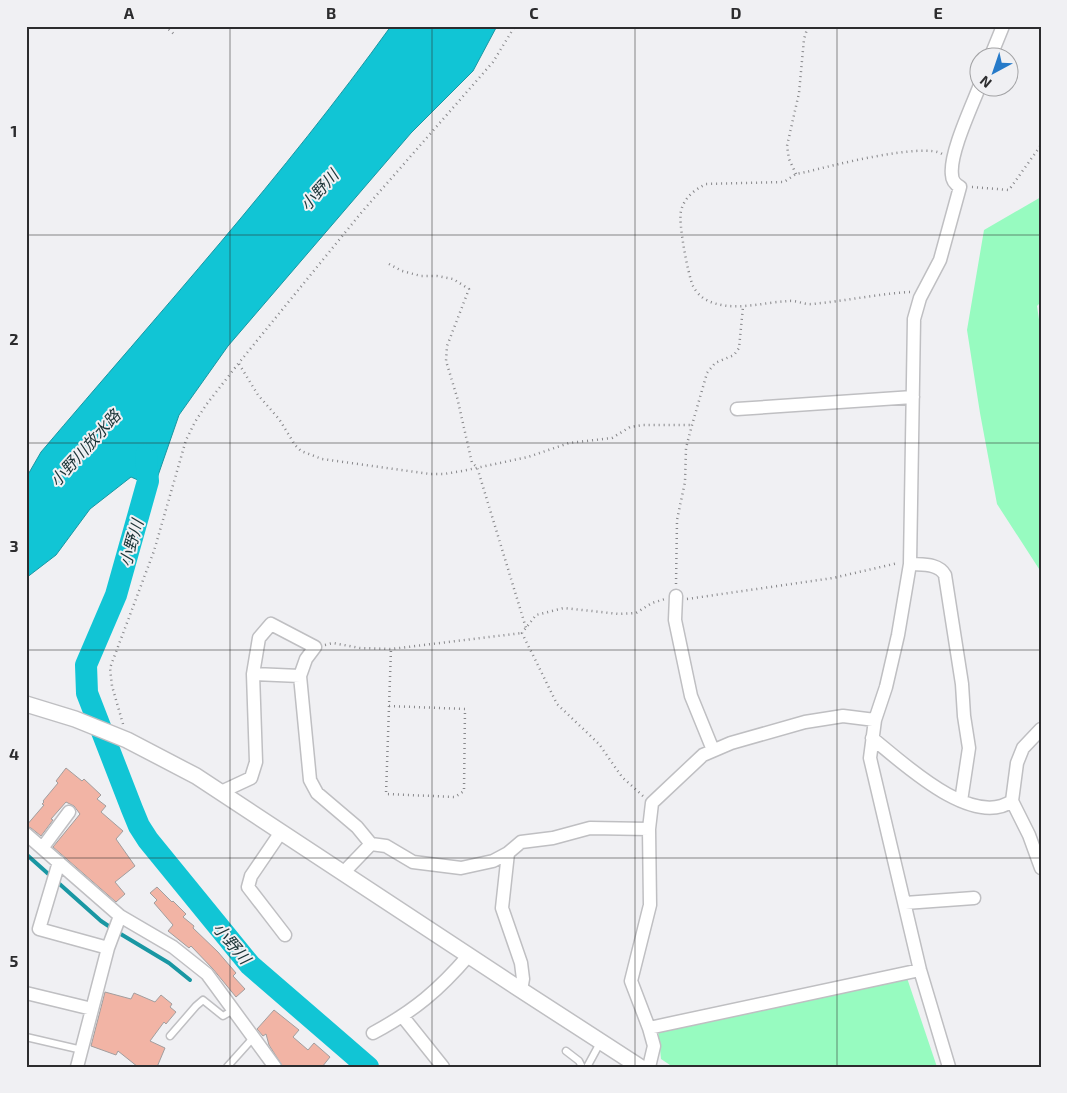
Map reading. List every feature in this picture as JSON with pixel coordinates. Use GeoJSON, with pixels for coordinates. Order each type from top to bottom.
{"type":"FeatureCollection","features":[{"type":"Feature","properties":{"kind":"street"},"geometry":{"type":"LineString","coordinates":[[994,48],[1003,26]]}},
{"type":"Feature","properties":{"kind":"street"},"geometry":{"type":"LineString","coordinates":[[949,1067],[920,970],[870,758],[874,720],[886,687],[898,635],[910,564],[914,318],[920,298],[940,260],[960,187],[954,183],[952,160],[975,98]]}},
{"type":"Feature","properties":{"kind":"street"},"geometry":{"type":"LineString","coordinates":[[737,409],[913,397]]}},
{"type":"Feature","properties":{"kind":"street"},"geometry":{"type":"LineString","coordinates":[[910,564],[937,566],[945,575],[962,684],[969,748],[961,801]]}},
{"type":"Feature","properties":{"kind":"street"},"geometry":{"type":"LineString","coordinates":[[676,596],[675,620],[691,696],[713,750]]}},
{"type":"Feature","properties":{"kind":"street"},"geometry":{"type":"LineString","coordinates":[[221,792],[252,778],[256,762],[253,674],[259,638],[271,624],[315,648],[306,659],[300,676],[310,780],[318,793],[357,826],[371,844],[386,846],[413,862],[461,868],[493,861],[521,842],[553,838],[590,828],[649,829]]}},
{"type":"Feature","properties":{"kind":"street"},"geometry":{"type":"LineString","coordinates":[[253,674],[300,676]]}},
{"type":"Feature","properties":{"kind":"street"},"geometry":{"type":"LineString","coordinates":[[26,704],[75,719],[128,740],[196,776],[640,1067]]}},
{"type":"Feature","properties":{"kind":"street"},"geometry":{"type":"LineString","coordinates":[[648,1067],[654,1046],[631,980],[650,905],[649,829],[652,803],[704,755],[731,743],[805,722],[843,716],[874,720]]}},
{"type":"Feature","properties":{"kind":"street"},"geometry":{"type":"LineString","coordinates":[[1041,729],[1023,748],[1017,763],[1012,801],[1029,835],[1041,868]]}},
{"type":"Feature","properties":{"kind":"street"},"geometry":{"type":"LineString","coordinates":[[872,738],[929,783],[961,801],[987,808],[1006,805],[1012,801]]}},
{"type":"Feature","properties":{"kind":"street"},"geometry":{"type":"LineString","coordinates":[[42,847],[69,812]]}},
{"type":"Feature","properties":{"kind":"street"},"geometry":{"type":"LineString","coordinates":[[282,832],[251,876],[248,888],[285,935]]}},
{"type":"Feature","properties":{"kind":"street"},"geometry":{"type":"LineString","coordinates":[[26,834],[120,916],[173,947],[207,974],[275,1067]]}},
{"type":"Feature","properties":{"kind":"street"},"geometry":{"type":"LineString","coordinates":[[343,873],[371,844]]}},
{"type":"Feature","properties":{"kind":"street"},"geometry":{"type":"LineString","coordinates":[[508,852],[502,908],[521,963],[523,980],[521,990]]}},
{"type":"Feature","properties":{"kind":"street"},"geometry":{"type":"LineString","coordinates":[[59,862],[39,928],[108,948]]}},
{"type":"Feature","properties":{"kind":"street"},"geometry":{"type":"LineString","coordinates":[[905,903],[974,898]]}},
{"type":"Feature","properties":{"kind":"street"},"geometry":{"type":"LineString","coordinates":[[77,1067],[108,948],[120,916]]}},
{"type":"Feature","properties":{"kind":"street"},"geometry":{"type":"LineString","coordinates":[[373,1033],[403,1017],[448,979],[469,955]]}},
{"type":"Feature","properties":{"kind":"street"},"geometry":{"type":"LineString","coordinates":[[649,1028],[920,970]]}},
{"type":"Feature","properties":{"kind":"street"},"geometry":{"type":"LineString","coordinates":[[26,994],[92,1009]]}},
{"type":"Feature","properties":{"kind":"street"},"geometry":{"type":"LineString","coordinates":[[403,1017],[443,1067]]}},
{"type":"Feature","properties":{"kind":"lane"},"geometry":{"type":"LineString","coordinates":[[170,1036],[203,1000],[223,1016],[233,1010]]}},
{"type":"Feature","properties":{"kind":"lane"},"geometry":{"type":"LineString","coordinates":[[26,1037],[82,1050]]}},
{"type":"Feature","properties":{"kind":"lane"},"geometry":{"type":"LineString","coordinates":[[227,1067],[253,1038]]}},
{"type":"Feature","properties":{"kind":"lane"},"geometry":{"type":"LineString","coordinates":[[587,1067],[601,1042]]}},
{"type":"Feature","properties":{"kind":"lane"},"geometry":{"type":"LineString","coordinates":[[566,1051],[579,1061],[582,1067]]}},
{"type":"Feature","properties":{"kind":"path"},"geometry":{"type":"LineString","coordinates":[[165,26],[176,36]]}},
{"type":"Feature","properties":{"kind":"path"},"geometry":{"type":"LineString","coordinates":[[128,740],[112,686],[110,668],[154,551],[186,440],[206,405],[238,364],[361,212],[413,156],[493,62],[515,26]]}},
{"type":"Feature","properties":{"kind":"path"},"geometry":{"type":"LineString","coordinates":[[796,174],[787,146],[799,93],[804,39],[808,26]]}},
{"type":"Feature","properties":{"kind":"path"},"geometry":{"type":"LineString","coordinates":[[960,187],[1009,190],[1041,145]]}},
{"type":"Feature","properties":{"kind":"path"},"geometry":{"type":"LineString","coordinates":[[920,298],[910,292],[842,299],[809,305],[791,300],[743,307],[718,304],[703,298],[694,289],[690,279],[680,221],[681,211],[689,196],[696,189],[706,184],[784,182],[796,174],[914,150],[938,152],[952,160]]}},
{"type":"Feature","properties":{"kind":"path"},"geometry":{"type":"LineString","coordinates":[[389,264],[402,271],[421,276],[453,279],[469,289],[447,346],[446,362],[457,397],[472,463],[477,467],[526,628]]}},
{"type":"Feature","properties":{"kind":"path"},"geometry":{"type":"LineString","coordinates":[[676,596],[677,520],[685,482],[686,448],[708,373],[715,363],[734,355],[740,348],[743,307]]}},
{"type":"Feature","properties":{"kind":"path"},"geometry":{"type":"LineString","coordinates":[[238,364],[258,395],[279,419],[295,445],[301,451],[311,456],[430,474],[444,474],[528,457],[569,443],[612,438],[630,427],[643,425],[692,426]]}},
{"type":"Feature","properties":{"kind":"path"},"geometry":{"type":"LineString","coordinates":[[315,648],[333,643],[360,648],[391,649],[522,633]]}},
{"type":"Feature","properties":{"kind":"path"},"geometry":{"type":"LineString","coordinates":[[389,706],[465,709],[464,791],[455,797],[386,794],[389,706],[391,649]]}},
{"type":"Feature","properties":{"kind":"green space"},"geometry":{"type":"Polygon","coordinates":[[[1041,197],[1041,302],[1037,306],[1041,333],[1041,572],[997,504],[967,330],[984,230],[1041,197]]]}},
{"type":"Feature","properties":{"kind":"green space"},"geometry":{"type":"Polygon","coordinates":[[[906,975],[937,1067],[673,1067],[661,1059],[658,1029],[906,975]]]}},
{"type":"Feature","properties":{"kind":"water","name":"小野川放水路"},"geometry":{"type":"Polygon","coordinates":[[[391,26],[497,26],[473,71],[411,133],[228,346],[179,415],[154,487],[131,477],[90,509],[56,555],[26,578],[26,478],[41,452],[265,189],[308,136],[391,26]]]}},
{"type":"Feature","properties":{"kind":"building"},"geometry":{"type":"Polygon","coordinates":[[[66,768],[82,781],[84,779],[101,795],[97,799],[106,806],[101,812],[123,831],[116,839],[135,866],[115,882],[125,894],[116,902],[53,847],[80,814],[74,806],[66,802],[51,819],[53,820],[41,836],[26,826],[44,805],[42,804],[43,801],[58,783],[56,781],[66,768]]]}},
{"type":"Feature","properties":{"kind":"building"},"geometry":{"type":"Polygon","coordinates":[[[157,887],[186,914],[183,917],[194,926],[193,928],[236,973],[233,976],[245,989],[236,997],[191,946],[189,948],[168,931],[173,925],[154,903],[157,900],[150,893],[157,887]]]}},
{"type":"Feature","properties":{"kind":"building"},"geometry":{"type":"Polygon","coordinates":[[[105,992],[131,999],[134,993],[155,1002],[161,995],[172,1004],[170,1007],[176,1012],[166,1024],[164,1022],[150,1041],[165,1048],[157,1067],[138,1067],[118,1051],[116,1055],[91,1046],[105,992]]]}},
{"type":"Feature","properties":{"kind":"building"},"geometry":{"type":"Polygon","coordinates":[[[274,1010],[299,1030],[293,1037],[308,1050],[314,1043],[330,1057],[322,1067],[283,1067],[269,1045],[266,1034],[263,1036],[257,1029],[274,1010]]]}},
{"type":"Feature","properties":{"kind":"waterway","name":"小野川"},"geometry":{"type":"LineString","coordinates":[[146,455],[148,481],[116,595],[86,665],[87,693],[139,826],[148,840],[250,965],[368,1067]]}},
{"type":"Feature","properties":{"kind":"waterway"},"geometry":{"type":"LineString","coordinates":[[26,854],[101,921],[169,963],[190,980]]}}]}
